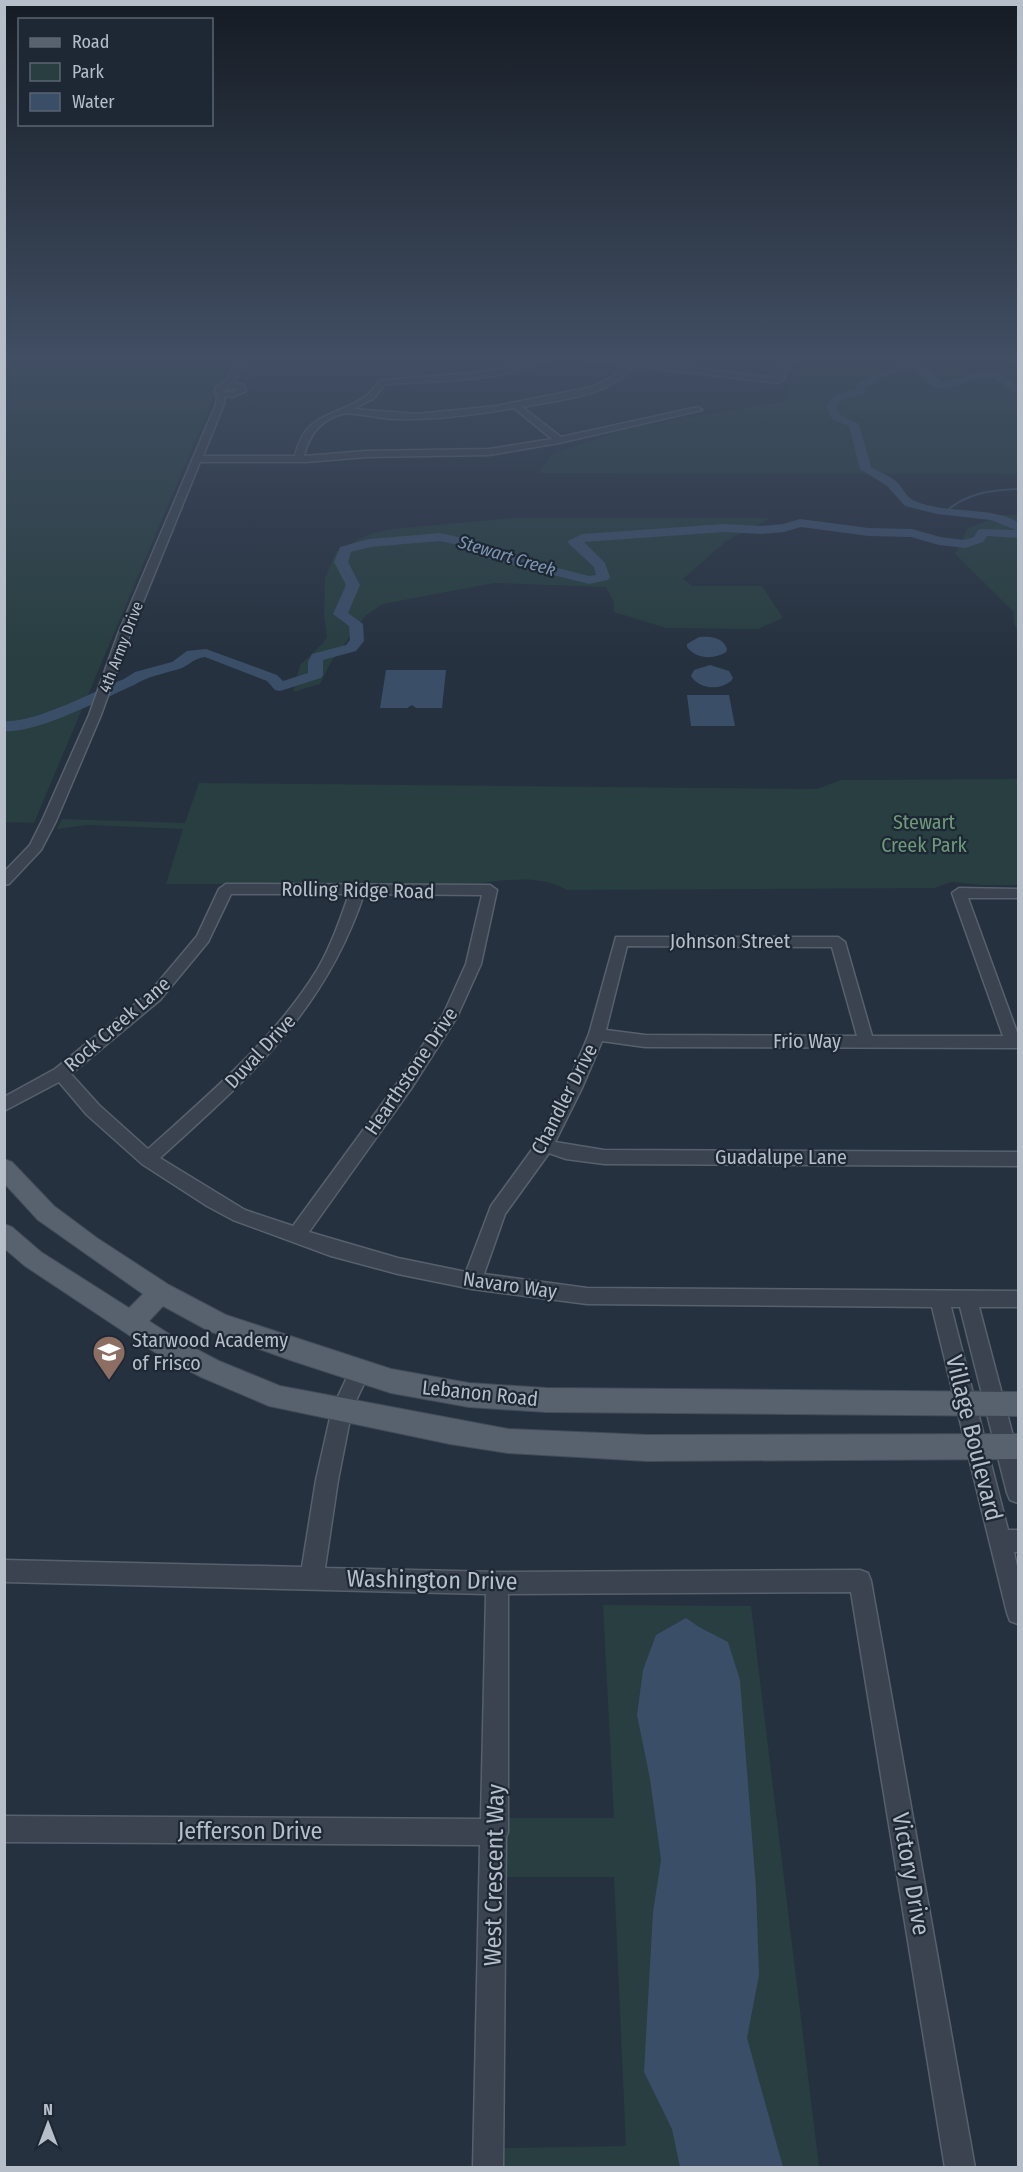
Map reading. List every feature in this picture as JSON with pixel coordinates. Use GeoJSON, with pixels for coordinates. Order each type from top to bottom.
{"type":"FeatureCollection","features":[{"type":"Feature","properties":{"kind":"main road","name":"Lebanon Road"},"geometry":{"type":"LineString","coordinates":[[4,1168],[46,1214],[124,1270],[160,1292],[218,1323],[391,1381],[469,1395],[546,1400],[1006,1404]]}},
{"type":"Feature","properties":{"kind":"main road","name":"Lebanon Road"},"geometry":{"type":"LineString","coordinates":[[4,1234],[33,1259],[168,1347],[210,1369],[278,1398],[439,1430],[508,1441],[647,1448],[976,1449],[1012,1447]]}},
{"type":"Feature","properties":{"kind":"main road"},"geometry":{"type":"LineString","coordinates":[[130,1324],[160,1292]]}},
{"type":"Feature","properties":{"kind":"street","name":"4th Army Drive"},"geometry":{"type":"LineString","coordinates":[[4,881],[36,847],[81,749],[197,459]]}},
{"type":"Feature","properties":{"kind":"street","name":"Rolling Ridge Road"},"geometry":{"type":"LineString","coordinates":[[226,889],[490,890]]}},
{"type":"Feature","properties":{"kind":"street","name":"Rock Creek Lane"},"geometry":{"type":"LineString","coordinates":[[4,1105],[61,1073],[132,1015],[171,979],[203,938],[226,889]]}},
{"type":"Feature","properties":{"kind":"street","name":"Duval Drive"},"geometry":{"type":"LineString","coordinates":[[148,1159],[231,1084],[285,1029],[328,967],[351,919],[358,890]]}},
{"type":"Feature","properties":{"kind":"street","name":"Hearthstone Drive"},"geometry":{"type":"LineString","coordinates":[[297,1235],[323,1195],[390,1108],[445,1026],[472,968],[482,938],[490,890]]}},
{"type":"Feature","properties":{"kind":"street"},"geometry":{"type":"LineString","coordinates":[[1016,1042],[959,893],[1018,893]]}},
{"type":"Feature","properties":{"kind":"street","name":"Johnson Street"},"geometry":{"type":"LineString","coordinates":[[621,941],[838,942],[866,1041]]}},
{"type":"Feature","properties":{"kind":"street","name":"Chandler Drive"},"geometry":{"type":"LineString","coordinates":[[472,1281],[497,1210],[545,1145],[574,1088],[597,1034],[621,941]]}},
{"type":"Feature","properties":{"kind":"street","name":"Frio Way"},"geometry":{"type":"LineString","coordinates":[[597,1034],[645,1041],[1016,1042]]}},
{"type":"Feature","properties":{"kind":"street","name":"Navaro Way"},"geometry":{"type":"LineString","coordinates":[[61,1073],[93,1110],[148,1159],[222,1206],[239,1215],[297,1235],[398,1266],[472,1281],[587,1296],[1018,1299]]}},
{"type":"Feature","properties":{"kind":"street","name":"Guadalupe Lane"},"geometry":{"type":"LineString","coordinates":[[545,1145],[566,1152],[604,1157],[1018,1159]]}},
{"type":"Feature","properties":{"kind":"street","name":"Village Boulevard"},"geometry":{"type":"LineString","coordinates":[[939,1298],[967,1404],[976,1449],[1009,1541],[1018,1613]]}},
{"type":"Feature","properties":{"kind":"street","name":"Village Boulevard"},"geometry":{"type":"LineString","coordinates":[[968,1298],[1006,1404],[1018,1493]]}},
{"type":"Feature","properties":{"kind":"street"},"geometry":{"type":"LineString","coordinates":[[312,1577],[327,1480],[342,1409],[359,1372]]}},
{"type":"Feature","properties":{"kind":"street","name":"Washington Drive"},"geometry":{"type":"LineString","coordinates":[[4,1571],[497,1583],[860,1581]]}},
{"type":"Feature","properties":{"kind":"street","name":"Victory Drive"},"geometry":{"type":"LineString","coordinates":[[860,1581],[960,2168]]}},
{"type":"Feature","properties":{"kind":"street","name":"West Crescent Way"},"geometry":{"type":"LineString","coordinates":[[488,2168],[495,1832],[497,1583]]}},
{"type":"Feature","properties":{"kind":"street","name":"Jefferson Drive"},"geometry":{"type":"LineString","coordinates":[[4,1829],[495,1832]]}},
{"type":"Feature","properties":{"kind":"green space"},"geometry":{"type":"Polygon","coordinates":[[[5,459],[187,459],[34,823],[5,822],[5,459]]]}},
{"type":"Feature","properties":{"kind":"green space"},"geometry":{"type":"Polygon","coordinates":[[[548,459],[1018,459],[1018,474],[539,473],[548,459]]]}},
{"type":"Feature","properties":{"kind":"green space"},"geometry":{"type":"Polygon","coordinates":[[[1002,515],[1018,515],[1018,633],[1014,624],[1013,611],[955,554],[968,528],[1002,515]]]}},
{"type":"Feature","properties":{"kind":"green space"},"geometry":{"type":"Polygon","coordinates":[[[512,518],[770,518],[726,541],[683,579],[693,586],[762,586],[783,618],[758,629],[666,628],[614,612],[614,603],[606,587],[494,583],[383,604],[366,615],[331,662],[320,684],[293,692],[300,665],[327,637],[324,614],[325,578],[336,552],[369,534],[393,529],[512,518]]]}},
{"type":"Feature","properties":{"kind":"green space","name":"Stewart Creek Park"},"geometry":{"type":"Polygon","coordinates":[[[1018,779],[1018,885],[952,882],[934,888],[567,890],[553,884],[526,880],[469,884],[166,884],[183,829],[87,825],[57,829],[62,819],[185,823],[199,783],[817,789],[841,780],[1018,779]]]}},
{"type":"Feature","properties":{"kind":"green space"},"geometry":{"type":"Polygon","coordinates":[[[603,1605],[751,1606],[819,2167],[503,2167],[503,2148],[626,2146],[614,1877],[505,1877],[506,1818],[614,1818],[603,1605]]]}},
{"type":"Feature","properties":{"kind":"water"},"geometry":{"type":"Polygon","coordinates":[[[699,637],[712,637],[719,640],[725,645],[726,652],[711,657],[695,654],[687,647],[687,644],[699,637]]]}},
{"type":"Feature","properties":{"kind":"water"},"geometry":{"type":"Polygon","coordinates":[[[710,665],[729,671],[733,678],[721,686],[709,687],[699,684],[691,676],[694,670],[710,665]]]}},
{"type":"Feature","properties":{"kind":"water"},"geometry":{"type":"Polygon","coordinates":[[[386,670],[446,670],[442,708],[416,708],[412,705],[407,708],[380,708],[386,670]]]}},
{"type":"Feature","properties":{"kind":"water"},"geometry":{"type":"Polygon","coordinates":[[[687,695],[729,695],[735,726],[691,726],[687,695]]]}},
{"type":"Feature","properties":{"kind":"water"},"geometry":{"type":"Polygon","coordinates":[[[686,1618],[728,1642],[740,1680],[756,1889],[759,1975],[747,2038],[783,2167],[680,2167],[672,2129],[644,2072],[653,1912],[661,1860],[650,1779],[637,1715],[643,1670],[656,1635],[686,1618]]]}},
{"type":"Feature","properties":{"kind":"waterway","name":"Stewart Creek"},"geometry":{"type":"LineString","coordinates":[[863,459],[866,469],[891,484],[909,503],[937,510],[993,516],[1018,527]]}},
{"type":"Feature","properties":{"kind":"waterway"},"geometry":{"type":"LineString","coordinates":[[945,512],[979,494],[1018,489]]}},
{"type":"Feature","properties":{"kind":"waterway","name":"Stewart Creek"},"geometry":{"type":"LineString","coordinates":[[4,726],[14,727],[36,721],[129,682],[140,675],[177,665],[192,654],[206,653],[272,678],[280,687],[316,675],[317,657],[351,648],[357,641],[356,624],[340,614],[353,585],[341,562],[345,550],[369,543],[440,537],[472,544],[494,556],[589,580],[603,577],[600,566],[574,541],[582,538],[724,528],[762,530],[784,528],[800,523],[869,532],[912,533],[939,541],[965,544],[979,539],[982,533],[1018,534]]}},
{"type":"Feature","properties":{"kind":"place","name":"Starwood Academy of Frisco"},"geometry":{"type":"Point","coordinates":[109,1381]}}]}
